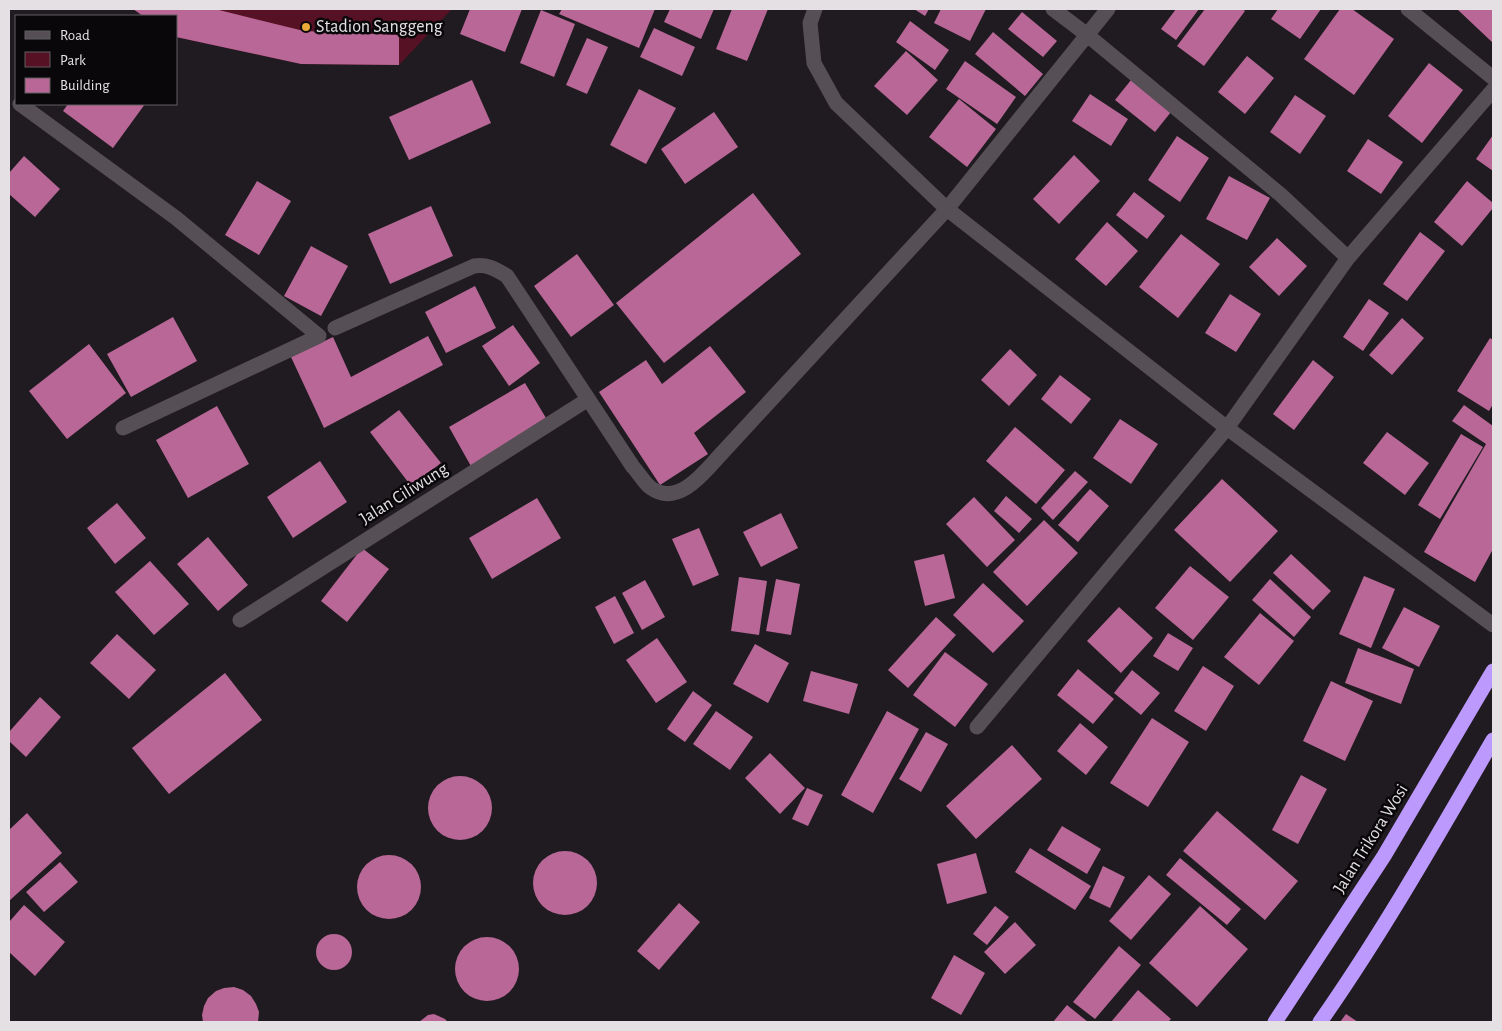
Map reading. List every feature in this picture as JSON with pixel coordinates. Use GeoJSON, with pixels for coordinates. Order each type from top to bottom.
{"type":"FeatureCollection","features":[{"type":"Feature","properties":{"kind":"highway","name":"Jalan Trikora Wosi"},"geometry":{"type":"LineString","coordinates":[[1275,1022],[1384,856],[1493,672]]}},
{"type":"Feature","properties":{"kind":"highway"},"geometry":{"type":"LineString","coordinates":[[1320,1022],[1353,975],[1493,740]]}},
{"type":"Feature","properties":{"kind":"street"},"geometry":{"type":"LineString","coordinates":[[814,9],[810,23],[814,63],[836,103],[947,209],[1226,428],[1493,625]]}},
{"type":"Feature","properties":{"kind":"street"},"geometry":{"type":"LineString","coordinates":[[1053,9],[1281,195],[1348,258]]}},
{"type":"Feature","properties":{"kind":"street"},"geometry":{"type":"LineString","coordinates":[[335,328],[474,266],[485,265],[507,276],[587,400],[633,467],[651,488],[671,493],[681,490],[692,485],[947,209],[1108,9]]}},
{"type":"Feature","properties":{"kind":"street"},"geometry":{"type":"LineString","coordinates":[[1408,9],[1493,78]]}},
{"type":"Feature","properties":{"kind":"street"},"geometry":{"type":"LineString","coordinates":[[977,727],[1226,428],[1348,258],[1493,90]]}},
{"type":"Feature","properties":{"kind":"street"},"geometry":{"type":"LineString","coordinates":[[21,105],[176,218],[319,336],[123,428]]}},
{"type":"Feature","properties":{"kind":"street","name":"Jalan Ciliwung"},"geometry":{"type":"LineString","coordinates":[[240,620],[587,400]]}},
{"type":"Feature","properties":{"kind":"green space","name":"Stadion Sanggeng"},"geometry":{"type":"Polygon","coordinates":[[[133,9],[452,9],[399,65],[301,64],[178,37],[178,15],[142,15],[133,9]]]}},
{"type":"Feature","properties":{"kind":"building","name":"Stadion Sanggeng"},"geometry":{"type":"Polygon","coordinates":[[[133,9],[215,9],[304,31],[399,35],[399,65],[301,64],[178,37],[178,15],[142,15],[133,9]]]}},
{"type":"Feature","properties":{"kind":"building"},"geometry":{"type":"Polygon","coordinates":[[[470,9],[522,9],[505,52],[460,34],[470,9]]]}},
{"type":"Feature","properties":{"kind":"building"},"geometry":{"type":"Polygon","coordinates":[[[562,9],[655,9],[639,48],[559,14],[562,9]]]}},
{"type":"Feature","properties":{"kind":"building"},"geometry":{"type":"Polygon","coordinates":[[[670,9],[714,9],[701,39],[664,22],[670,9]]]}},
{"type":"Feature","properties":{"kind":"building"},"geometry":{"type":"Polygon","coordinates":[[[732,9],[768,9],[747,61],[716,49],[732,9]]]}},
{"type":"Feature","properties":{"kind":"building"},"geometry":{"type":"Polygon","coordinates":[[[914,9],[929,9],[925,16],[914,9]]]}},
{"type":"Feature","properties":{"kind":"building"},"geometry":{"type":"Polygon","coordinates":[[[941,9],[986,9],[970,41],[934,23],[941,9]]]}},
{"type":"Feature","properties":{"kind":"building"},"geometry":{"type":"Polygon","coordinates":[[[1176,9],[1199,9],[1176,40],[1161,29],[1176,9]]]}},
{"type":"Feature","properties":{"kind":"building"},"geometry":{"type":"Polygon","coordinates":[[[1205,9],[1242,9],[1245,11],[1204,66],[1177,46],[1205,9]]]}},
{"type":"Feature","properties":{"kind":"building"},"geometry":{"type":"Polygon","coordinates":[[[1278,9],[1321,9],[1300,39],[1271,19],[1278,9]]]}},
{"type":"Feature","properties":{"kind":"building"},"geometry":{"type":"Polygon","coordinates":[[[1340,9],[1352,9],[1394,39],[1354,95],[1304,59],[1340,9]]]}},
{"type":"Feature","properties":{"kind":"building"},"geometry":{"type":"Polygon","coordinates":[[[1457,9],[1493,9],[1493,43],[1457,9]]]}},
{"type":"Feature","properties":{"kind":"building"},"geometry":{"type":"Polygon","coordinates":[[[541,10],[575,24],[554,77],[520,63],[541,10]]]}},
{"type":"Feature","properties":{"kind":"building"},"geometry":{"type":"Polygon","coordinates":[[[1022,12],[1057,41],[1043,57],[1008,29],[1022,12]]]}},
{"type":"Feature","properties":{"kind":"building"},"geometry":{"type":"Polygon","coordinates":[[[910,21],[949,50],[935,70],[896,42],[910,21]]]}},
{"type":"Feature","properties":{"kind":"building"},"geometry":{"type":"Polygon","coordinates":[[[654,28],[695,47],[682,76],[640,57],[654,28]]]}},
{"type":"Feature","properties":{"kind":"building"},"geometry":{"type":"Polygon","coordinates":[[[993,32],[1043,74],[1025,96],[975,54],[993,32]]]}},
{"type":"Feature","properties":{"kind":"building"},"geometry":{"type":"Polygon","coordinates":[[[587,38],[608,47],[587,94],[566,85],[587,38]]]}},
{"type":"Feature","properties":{"kind":"building"},"geometry":{"type":"Polygon","coordinates":[[[906,51],[938,80],[907,115],[874,86],[906,51]]]}},
{"type":"Feature","properties":{"kind":"building"},"geometry":{"type":"Polygon","coordinates":[[[1247,56],[1274,78],[1245,114],[1218,92],[1247,56]]]}},
{"type":"Feature","properties":{"kind":"building"},"geometry":{"type":"Polygon","coordinates":[[[965,61],[1016,97],[997,124],[946,89],[965,61]]]}},
{"type":"Feature","properties":{"kind":"building"},"geometry":{"type":"Polygon","coordinates":[[[1429,63],[1463,90],[1422,143],[1388,116],[1429,63]]]}},
{"type":"Feature","properties":{"kind":"building"},"geometry":{"type":"Polygon","coordinates":[[[472,80],[491,123],[409,160],[389,117],[472,80]]]}},
{"type":"Feature","properties":{"kind":"building"},"geometry":{"type":"Polygon","coordinates":[[[1131,80],[1171,112],[1155,132],[1115,100],[1131,80]]]}},
{"type":"Feature","properties":{"kind":"building"},"geometry":{"type":"Polygon","coordinates":[[[639,89],[676,108],[646,164],[610,145],[639,89]]]}},
{"type":"Feature","properties":{"kind":"building"},"geometry":{"type":"Polygon","coordinates":[[[1090,94],[1128,119],[1111,146],[1072,121],[1090,94]]]}},
{"type":"Feature","properties":{"kind":"building"},"geometry":{"type":"Polygon","coordinates":[[[1295,95],[1326,116],[1300,154],[1270,132],[1295,95]]]}},
{"type":"Feature","properties":{"kind":"building"},"geometry":{"type":"Polygon","coordinates":[[[959,99],[996,129],[967,167],[929,137],[959,99]]]}},
{"type":"Feature","properties":{"kind":"building"},"geometry":{"type":"Polygon","coordinates":[[[67,105],[144,105],[113,148],[63,111],[67,105]]]}},
{"type":"Feature","properties":{"kind":"building"},"geometry":{"type":"Polygon","coordinates":[[[714,112],[738,147],[685,184],[661,149],[714,112]]]}},
{"type":"Feature","properties":{"kind":"building"},"geometry":{"type":"Polygon","coordinates":[[[1493,135],[1493,171],[1476,159],[1493,135]]]}},
{"type":"Feature","properties":{"kind":"building"},"geometry":{"type":"Polygon","coordinates":[[[1177,136],[1209,158],[1180,202],[1148,180],[1177,136]]]}},
{"type":"Feature","properties":{"kind":"building"},"geometry":{"type":"Polygon","coordinates":[[[1368,139],[1403,162],[1381,194],[1347,171],[1368,139]]]}},
{"type":"Feature","properties":{"kind":"building"},"geometry":{"type":"Polygon","coordinates":[[[1074,155],[1100,181],[1059,224],[1033,199],[1074,155]]]}},
{"type":"Feature","properties":{"kind":"building"},"geometry":{"type":"Polygon","coordinates":[[[24,156],[60,189],[35,217],[9,194],[9,173],[24,156]]]}},
{"type":"Feature","properties":{"kind":"building"},"geometry":{"type":"Polygon","coordinates":[[[1229,176],[1270,198],[1247,240],[1206,219],[1229,176]]]}},
{"type":"Feature","properties":{"kind":"building"},"geometry":{"type":"Polygon","coordinates":[[[257,181],[291,201],[259,255],[225,235],[257,181]]]}},
{"type":"Feature","properties":{"kind":"building"},"geometry":{"type":"Polygon","coordinates":[[[1467,181],[1493,203],[1493,208],[1462,246],[1434,222],[1467,181]]]}},
{"type":"Feature","properties":{"kind":"building"},"geometry":{"type":"Polygon","coordinates":[[[1134,192],[1165,216],[1147,239],[1116,215],[1134,192]]]}},
{"type":"Feature","properties":{"kind":"building"},"geometry":{"type":"Polygon","coordinates":[[[753,193],[801,254],[664,363],[616,303],[753,193]]]}},
{"type":"Feature","properties":{"kind":"building"},"geometry":{"type":"Polygon","coordinates":[[[431,206],[453,256],[390,284],[368,234],[431,206]]]}},
{"type":"Feature","properties":{"kind":"building"},"geometry":{"type":"Polygon","coordinates":[[[1107,222],[1138,251],[1106,286],[1075,259],[1107,222]]]}},
{"type":"Feature","properties":{"kind":"building"},"geometry":{"type":"Polygon","coordinates":[[[1420,232],[1445,251],[1407,301],[1383,284],[1420,232]]]}},
{"type":"Feature","properties":{"kind":"building"},"geometry":{"type":"Polygon","coordinates":[[[1181,234],[1220,264],[1178,318],[1139,287],[1181,234]]]}},
{"type":"Feature","properties":{"kind":"building"},"geometry":{"type":"Polygon","coordinates":[[[1277,238],[1307,266],[1279,296],[1249,267],[1277,238]]]}},
{"type":"Feature","properties":{"kind":"building"},"geometry":{"type":"Polygon","coordinates":[[[311,246],[348,266],[321,316],[284,296],[311,246]]]}},
{"type":"Feature","properties":{"kind":"building"},"geometry":{"type":"Polygon","coordinates":[[[577,254],[614,305],[571,337],[534,286],[577,254]]]}},
{"type":"Feature","properties":{"kind":"building"},"geometry":{"type":"Polygon","coordinates":[[[475,286],[496,328],[446,353],[425,312],[475,286]]]}},
{"type":"Feature","properties":{"kind":"building"},"geometry":{"type":"Polygon","coordinates":[[[1230,294],[1261,314],[1236,352],[1205,333],[1230,294]]]}},
{"type":"Feature","properties":{"kind":"building"},"geometry":{"type":"Polygon","coordinates":[[[1369,299],[1389,313],[1363,351],[1343,337],[1369,299]]]}},
{"type":"Feature","properties":{"kind":"building"},"geometry":{"type":"Polygon","coordinates":[[[173,317],[197,361],[131,397],[107,354],[173,317]]]}},
{"type":"Feature","properties":{"kind":"building"},"geometry":{"type":"Polygon","coordinates":[[[1402,318],[1424,338],[1392,375],[1369,355],[1402,318]]]}},
{"type":"Feature","properties":{"kind":"building"},"geometry":{"type":"Polygon","coordinates":[[[513,325],[540,363],[509,386],[482,346],[513,325]]]}},
{"type":"Feature","properties":{"kind":"building"},"geometry":{"type":"Polygon","coordinates":[[[428,336],[443,365],[324,428],[291,357],[333,337],[351,377],[428,336]]]}},
{"type":"Feature","properties":{"kind":"building"},"geometry":{"type":"Polygon","coordinates":[[[1490,338],[1493,340],[1493,404],[1489,411],[1457,391],[1490,338]]]}},
{"type":"Feature","properties":{"kind":"building"},"geometry":{"type":"Polygon","coordinates":[[[89,344],[126,393],[67,439],[29,391],[89,344]]]}},
{"type":"Feature","properties":{"kind":"building"},"geometry":{"type":"Polygon","coordinates":[[[710,346],[746,392],[694,433],[708,454],[660,485],[599,392],[646,360],[662,384],[710,346]]]}},
{"type":"Feature","properties":{"kind":"building"},"geometry":{"type":"Polygon","coordinates":[[[1010,349],[1037,375],[1009,406],[981,380],[1010,349]]]}},
{"type":"Feature","properties":{"kind":"building"},"geometry":{"type":"Polygon","coordinates":[[[1313,360],[1334,377],[1294,430],[1273,414],[1313,360]]]}},
{"type":"Feature","properties":{"kind":"building"},"geometry":{"type":"Polygon","coordinates":[[[1060,375],[1091,399],[1071,424],[1041,399],[1060,375]]]}},
{"type":"Feature","properties":{"kind":"building"},"geometry":{"type":"Polygon","coordinates":[[[525,383],[549,423],[472,468],[449,427],[525,383]]]}},
{"type":"Feature","properties":{"kind":"building"},"geometry":{"type":"Polygon","coordinates":[[[1464,405],[1493,426],[1493,549],[1475,582],[1424,552],[1486,444],[1452,421],[1464,405]]]}},
{"type":"Feature","properties":{"kind":"building"},"geometry":{"type":"Polygon","coordinates":[[[217,406],[249,464],[188,498],[156,440],[217,406]]]}},
{"type":"Feature","properties":{"kind":"building"},"geometry":{"type":"Polygon","coordinates":[[[399,410],[441,463],[411,486],[370,432],[399,410]]]}},
{"type":"Feature","properties":{"kind":"building"},"geometry":{"type":"Polygon","coordinates":[[[1120,419],[1158,444],[1131,484],[1093,458],[1120,419]]]}},
{"type":"Feature","properties":{"kind":"building"},"geometry":{"type":"Polygon","coordinates":[[[1015,427],[1065,470],[1036,504],[986,461],[1015,427]]]}},
{"type":"Feature","properties":{"kind":"building"},"geometry":{"type":"Polygon","coordinates":[[[1387,432],[1429,463],[1405,495],[1363,463],[1387,432]]]}},
{"type":"Feature","properties":{"kind":"building"},"geometry":{"type":"Polygon","coordinates":[[[1461,434],[1483,447],[1440,519],[1418,505],[1461,434]]]}},
{"type":"Feature","properties":{"kind":"building"},"geometry":{"type":"Polygon","coordinates":[[[320,461],[347,502],[293,538],[267,497],[320,461]]]}},
{"type":"Feature","properties":{"kind":"building"},"geometry":{"type":"Polygon","coordinates":[[[1075,471],[1088,482],[1053,520],[1041,508],[1075,471]]]}},
{"type":"Feature","properties":{"kind":"building"},"geometry":{"type":"Polygon","coordinates":[[[1222,479],[1278,531],[1230,582],[1174,530],[1222,479]]]}},
{"type":"Feature","properties":{"kind":"building"},"geometry":{"type":"Polygon","coordinates":[[[1090,489],[1109,506],[1078,542],[1058,525],[1090,489]]]}},
{"type":"Feature","properties":{"kind":"building"},"geometry":{"type":"Polygon","coordinates":[[[1006,496],[1032,519],[1019,533],[994,511],[1006,496]]]}},
{"type":"Feature","properties":{"kind":"building"},"geometry":{"type":"Polygon","coordinates":[[[974,497],[1015,540],[987,567],[946,524],[974,497]]]}},
{"type":"Feature","properties":{"kind":"building"},"geometry":{"type":"Polygon","coordinates":[[[537,498],[561,538],[492,579],[469,538],[537,498]]]}},
{"type":"Feature","properties":{"kind":"building"},"geometry":{"type":"Polygon","coordinates":[[[117,503],[146,538],[115,564],[87,528],[117,503]]]}},
{"type":"Feature","properties":{"kind":"building"},"geometry":{"type":"Polygon","coordinates":[[[781,513],[798,548],[761,567],[743,532],[781,513]]]}},
{"type":"Feature","properties":{"kind":"building"},"geometry":{"type":"Polygon","coordinates":[[[1044,520],[1078,553],[1027,606],[993,572],[1044,520]]]}},
{"type":"Feature","properties":{"kind":"building"},"geometry":{"type":"Polygon","coordinates":[[[699,528],[719,575],[693,586],[672,539],[699,528]]]}},
{"type":"Feature","properties":{"kind":"building"},"geometry":{"type":"Polygon","coordinates":[[[208,537],[248,585],[218,611],[177,564],[208,537]]]}},
{"type":"Feature","properties":{"kind":"building"},"geometry":{"type":"Polygon","coordinates":[[[362,548],[389,569],[347,622],[321,601],[362,548]]]}},
{"type":"Feature","properties":{"kind":"building"},"geometry":{"type":"Polygon","coordinates":[[[944,554],[955,598],[925,606],[914,561],[944,554]]]}},
{"type":"Feature","properties":{"kind":"building"},"geometry":{"type":"Polygon","coordinates":[[[1291,554],[1331,591],[1313,610],[1273,573],[1291,554]]]}},
{"type":"Feature","properties":{"kind":"building"},"geometry":{"type":"Polygon","coordinates":[[[150,561],[189,604],[154,635],[115,592],[150,561]]]}},
{"type":"Feature","properties":{"kind":"building"},"geometry":{"type":"Polygon","coordinates":[[[1190,566],[1229,597],[1193,640],[1155,608],[1190,566]]]}},
{"type":"Feature","properties":{"kind":"building"},"geometry":{"type":"Polygon","coordinates":[[[1364,576],[1395,589],[1371,648],[1339,634],[1364,576]]]}},
{"type":"Feature","properties":{"kind":"building"},"geometry":{"type":"Polygon","coordinates":[[[739,577],[767,581],[759,635],[731,631],[739,577]]]}},
{"type":"Feature","properties":{"kind":"building"},"geometry":{"type":"Polygon","coordinates":[[[776,579],[800,584],[791,635],[766,631],[776,579]]]}},
{"type":"Feature","properties":{"kind":"building"},"geometry":{"type":"Polygon","coordinates":[[[1270,579],[1311,617],[1294,637],[1252,600],[1270,579]]]}},
{"type":"Feature","properties":{"kind":"building"},"geometry":{"type":"Polygon","coordinates":[[[645,580],[665,617],[642,630],[622,593],[645,580]]]}},
{"type":"Feature","properties":{"kind":"building"},"geometry":{"type":"Polygon","coordinates":[[[983,583],[1024,621],[993,653],[953,615],[983,583]]]}},
{"type":"Feature","properties":{"kind":"building"},"geometry":{"type":"Polygon","coordinates":[[[615,596],[634,633],[614,644],[595,607],[615,596]]]}},
{"type":"Feature","properties":{"kind":"building"},"geometry":{"type":"Polygon","coordinates":[[[1119,607],[1153,638],[1121,673],[1087,641],[1119,607]]]}},
{"type":"Feature","properties":{"kind":"building"},"geometry":{"type":"Polygon","coordinates":[[[1404,607],[1440,626],[1419,667],[1382,648],[1404,607]]]}},
{"type":"Feature","properties":{"kind":"building"},"geometry":{"type":"Polygon","coordinates":[[[1260,613],[1294,641],[1259,685],[1224,657],[1260,613]]]}},
{"type":"Feature","properties":{"kind":"building"},"geometry":{"type":"Polygon","coordinates":[[[936,617],[956,635],[908,688],[888,670],[936,617]]]}},
{"type":"Feature","properties":{"kind":"building"},"geometry":{"type":"Polygon","coordinates":[[[1168,633],[1193,648],[1178,671],[1153,656],[1168,633]]]}},
{"type":"Feature","properties":{"kind":"building"},"geometry":{"type":"Polygon","coordinates":[[[117,634],[156,670],[129,699],[90,663],[117,634]]]}},
{"type":"Feature","properties":{"kind":"building"},"geometry":{"type":"Polygon","coordinates":[[[657,638],[687,682],[656,703],[626,660],[657,638]]]}},
{"type":"Feature","properties":{"kind":"building"},"geometry":{"type":"Polygon","coordinates":[[[755,644],[789,663],[768,703],[733,684],[755,644]]]}},
{"type":"Feature","properties":{"kind":"building"},"geometry":{"type":"Polygon","coordinates":[[[1358,648],[1414,669],[1401,704],[1345,683],[1358,648]]]}},
{"type":"Feature","properties":{"kind":"building"},"geometry":{"type":"Polygon","coordinates":[[[945,652],[988,684],[955,727],[913,695],[945,652]]]}},
{"type":"Feature","properties":{"kind":"building"},"geometry":{"type":"Polygon","coordinates":[[[1203,666],[1234,686],[1206,731],[1174,711],[1203,666]]]}},
{"type":"Feature","properties":{"kind":"building"},"geometry":{"type":"Polygon","coordinates":[[[1078,669],[1114,699],[1093,724],[1057,695],[1078,669]]]}},
{"type":"Feature","properties":{"kind":"building"},"geometry":{"type":"Polygon","coordinates":[[[1132,670],[1160,693],[1141,715],[1114,693],[1132,670]]]}},
{"type":"Feature","properties":{"kind":"building"},"geometry":{"type":"Polygon","coordinates":[[[811,671],[858,684],[849,714],[803,701],[811,671]]]}},
{"type":"Feature","properties":{"kind":"building"},"geometry":{"type":"Polygon","coordinates":[[[225,673],[262,720],[169,794],[132,748],[225,673]]]}},
{"type":"Feature","properties":{"kind":"building"},"geometry":{"type":"Polygon","coordinates":[[[1331,681],[1373,701],[1345,761],[1303,741],[1331,681]]]}},
{"type":"Feature","properties":{"kind":"building"},"geometry":{"type":"Polygon","coordinates":[[[693,691],[712,705],[685,742],[667,729],[693,691]]]}},
{"type":"Feature","properties":{"kind":"building"},"geometry":{"type":"Polygon","coordinates":[[[40,697],[61,717],[26,757],[9,741],[9,732],[40,697]]]}},
{"type":"Feature","properties":{"kind":"building"},"geometry":{"type":"Polygon","coordinates":[[[716,711],[753,737],[730,770],[693,744],[716,711]]]}},
{"type":"Feature","properties":{"kind":"building"},"geometry":{"type":"Polygon","coordinates":[[[887,711],[919,729],[873,813],[841,795],[887,711]]]}},
{"type":"Feature","properties":{"kind":"building"},"geometry":{"type":"Polygon","coordinates":[[[1152,718],[1189,742],[1148,807],[1110,783],[1152,718]]]}},
{"type":"Feature","properties":{"kind":"building"},"geometry":{"type":"Polygon","coordinates":[[[1080,723],[1108,747],[1086,775],[1057,751],[1080,723]]]}},
{"type":"Feature","properties":{"kind":"building"},"geometry":{"type":"Polygon","coordinates":[[[926,732],[948,744],[921,792],[899,779],[926,732]]]}},
{"type":"Feature","properties":{"kind":"building"},"geometry":{"type":"Polygon","coordinates":[[[1012,745],[1042,779],[976,839],[946,806],[1012,745]]]}},
{"type":"Feature","properties":{"kind":"building"},"geometry":{"type":"Polygon","coordinates":[[[770,753],[805,788],[780,814],[745,778],[770,753]]]}},
{"type":"Feature","properties":{"kind":"building"},"geometry":{"type":"Polygon","coordinates":[[[1301,775],[1327,789],[1298,844],[1272,830],[1301,775]]]}},
{"type":"Feature","properties":{"kind":"building"},"geometry":{"type":"Polygon","coordinates":[[[454,776],[466,776],[483,785],[490,796],[492,808],[490,820],[483,831],[466,840],[454,840],[442,835],[433,826],[428,814],[428,802],[433,790],[442,781],[454,776]]]}},
{"type":"Feature","properties":{"kind":"building"},"geometry":{"type":"Polygon","coordinates":[[[807,788],[823,795],[808,826],[792,819],[807,788]]]}},
{"type":"Feature","properties":{"kind":"building"},"geometry":{"type":"Polygon","coordinates":[[[1217,811],[1298,881],[1265,920],[1183,851],[1217,811]]]}},
{"type":"Feature","properties":{"kind":"building"},"geometry":{"type":"Polygon","coordinates":[[[27,813],[62,853],[9,901],[9,830],[27,813]]]}},
{"type":"Feature","properties":{"kind":"building"},"geometry":{"type":"Polygon","coordinates":[[[1062,826],[1101,849],[1087,874],[1047,850],[1062,826]]]}},
{"type":"Feature","properties":{"kind":"building"},"geometry":{"type":"Polygon","coordinates":[[[1030,848],[1091,886],[1075,910],[1015,872],[1030,848]]]}},
{"type":"Feature","properties":{"kind":"building"},"geometry":{"type":"Polygon","coordinates":[[[559,851],[571,851],[588,860],[595,871],[597,883],[595,895],[588,906],[571,915],[559,915],[547,910],[538,901],[533,889],[533,877],[538,865],[547,856],[559,851]]]}},
{"type":"Feature","properties":{"kind":"building"},"geometry":{"type":"Polygon","coordinates":[[[976,853],[987,893],[947,904],[937,864],[976,853]]]}},
{"type":"Feature","properties":{"kind":"building"},"geometry":{"type":"Polygon","coordinates":[[[383,855],[395,855],[412,864],[419,875],[421,887],[419,899],[412,910],[395,919],[383,919],[371,914],[362,905],[357,893],[357,881],[362,869],[371,860],[383,855]]]}},
{"type":"Feature","properties":{"kind":"building"},"geometry":{"type":"Polygon","coordinates":[[[1180,858],[1241,909],[1227,925],[1166,875],[1180,858]]]}},
{"type":"Feature","properties":{"kind":"building"},"geometry":{"type":"Polygon","coordinates":[[[60,862],[78,882],[44,912],[26,892],[60,862]]]}},
{"type":"Feature","properties":{"kind":"building"},"geometry":{"type":"Polygon","coordinates":[[[1103,866],[1125,877],[1110,908],[1089,898],[1103,866]]]}},
{"type":"Feature","properties":{"kind":"building"},"geometry":{"type":"Polygon","coordinates":[[[1149,875],[1171,894],[1131,940],[1109,921],[1149,875]]]}},
{"type":"Feature","properties":{"kind":"building"},"geometry":{"type":"Polygon","coordinates":[[[679,903],[700,922],[659,970],[637,951],[679,903]]]}},
{"type":"Feature","properties":{"kind":"building"},"geometry":{"type":"Polygon","coordinates":[[[24,905],[65,942],[35,976],[9,952],[9,922],[24,905]]]}},
{"type":"Feature","properties":{"kind":"building"},"geometry":{"type":"Polygon","coordinates":[[[995,906],[1009,917],[987,945],[973,934],[995,906]]]}},
{"type":"Feature","properties":{"kind":"building"},"geometry":{"type":"Polygon","coordinates":[[[1200,906],[1248,949],[1197,1007],[1149,963],[1200,906]]]}},
{"type":"Feature","properties":{"kind":"building"},"geometry":{"type":"Polygon","coordinates":[[[1015,922],[1036,945],[1005,974],[984,952],[1015,922]]]}},
{"type":"Feature","properties":{"kind":"building"},"geometry":{"type":"Polygon","coordinates":[[[334,934],[341,935],[347,939],[351,945],[351,959],[347,965],[341,969],[334,970],[327,969],[321,965],[317,959],[316,952],[317,945],[321,939],[327,935],[334,934]]]}},
{"type":"Feature","properties":{"kind":"building"},"geometry":{"type":"Polygon","coordinates":[[[481,937],[493,937],[510,946],[517,957],[519,969],[517,981],[510,992],[493,1001],[481,1001],[469,996],[460,987],[455,975],[455,963],[460,951],[469,942],[481,937]]]}},
{"type":"Feature","properties":{"kind":"building"},"geometry":{"type":"Polygon","coordinates":[[[1119,946],[1141,965],[1095,1019],[1073,1002],[1119,946]]]}},
{"type":"Feature","properties":{"kind":"building"},"geometry":{"type":"Polygon","coordinates":[[[954,955],[985,973],[961,1015],[931,998],[954,955]]]}},
{"type":"Feature","properties":{"kind":"building"},"geometry":{"type":"Polygon","coordinates":[[[234,987],[243,990],[251,996],[259,1012],[258,1022],[203,1022],[202,1015],[208,998],[216,991],[234,987]]]}},
{"type":"Feature","properties":{"kind":"building"},"geometry":{"type":"Polygon","coordinates":[[[1138,990],[1171,1019],[1168,1022],[1111,1022],[1138,990]]]}},
{"type":"Feature","properties":{"kind":"building"},"geometry":{"type":"Polygon","coordinates":[[[1067,1005],[1088,1022],[1053,1022],[1067,1005]]]}},
{"type":"Feature","properties":{"kind":"building"},"geometry":{"type":"Polygon","coordinates":[[[434,1014],[448,1022],[419,1022],[428,1015],[434,1014]]]}},
{"type":"Feature","properties":{"kind":"building"},"geometry":{"type":"Polygon","coordinates":[[[1346,1014],[1358,1022],[1340,1022],[1346,1014]]]}},
{"type":"Feature","properties":{"kind":"place","name":"Stadion Sanggeng"},"geometry":{"type":"Point","coordinates":[306,27]}}]}
